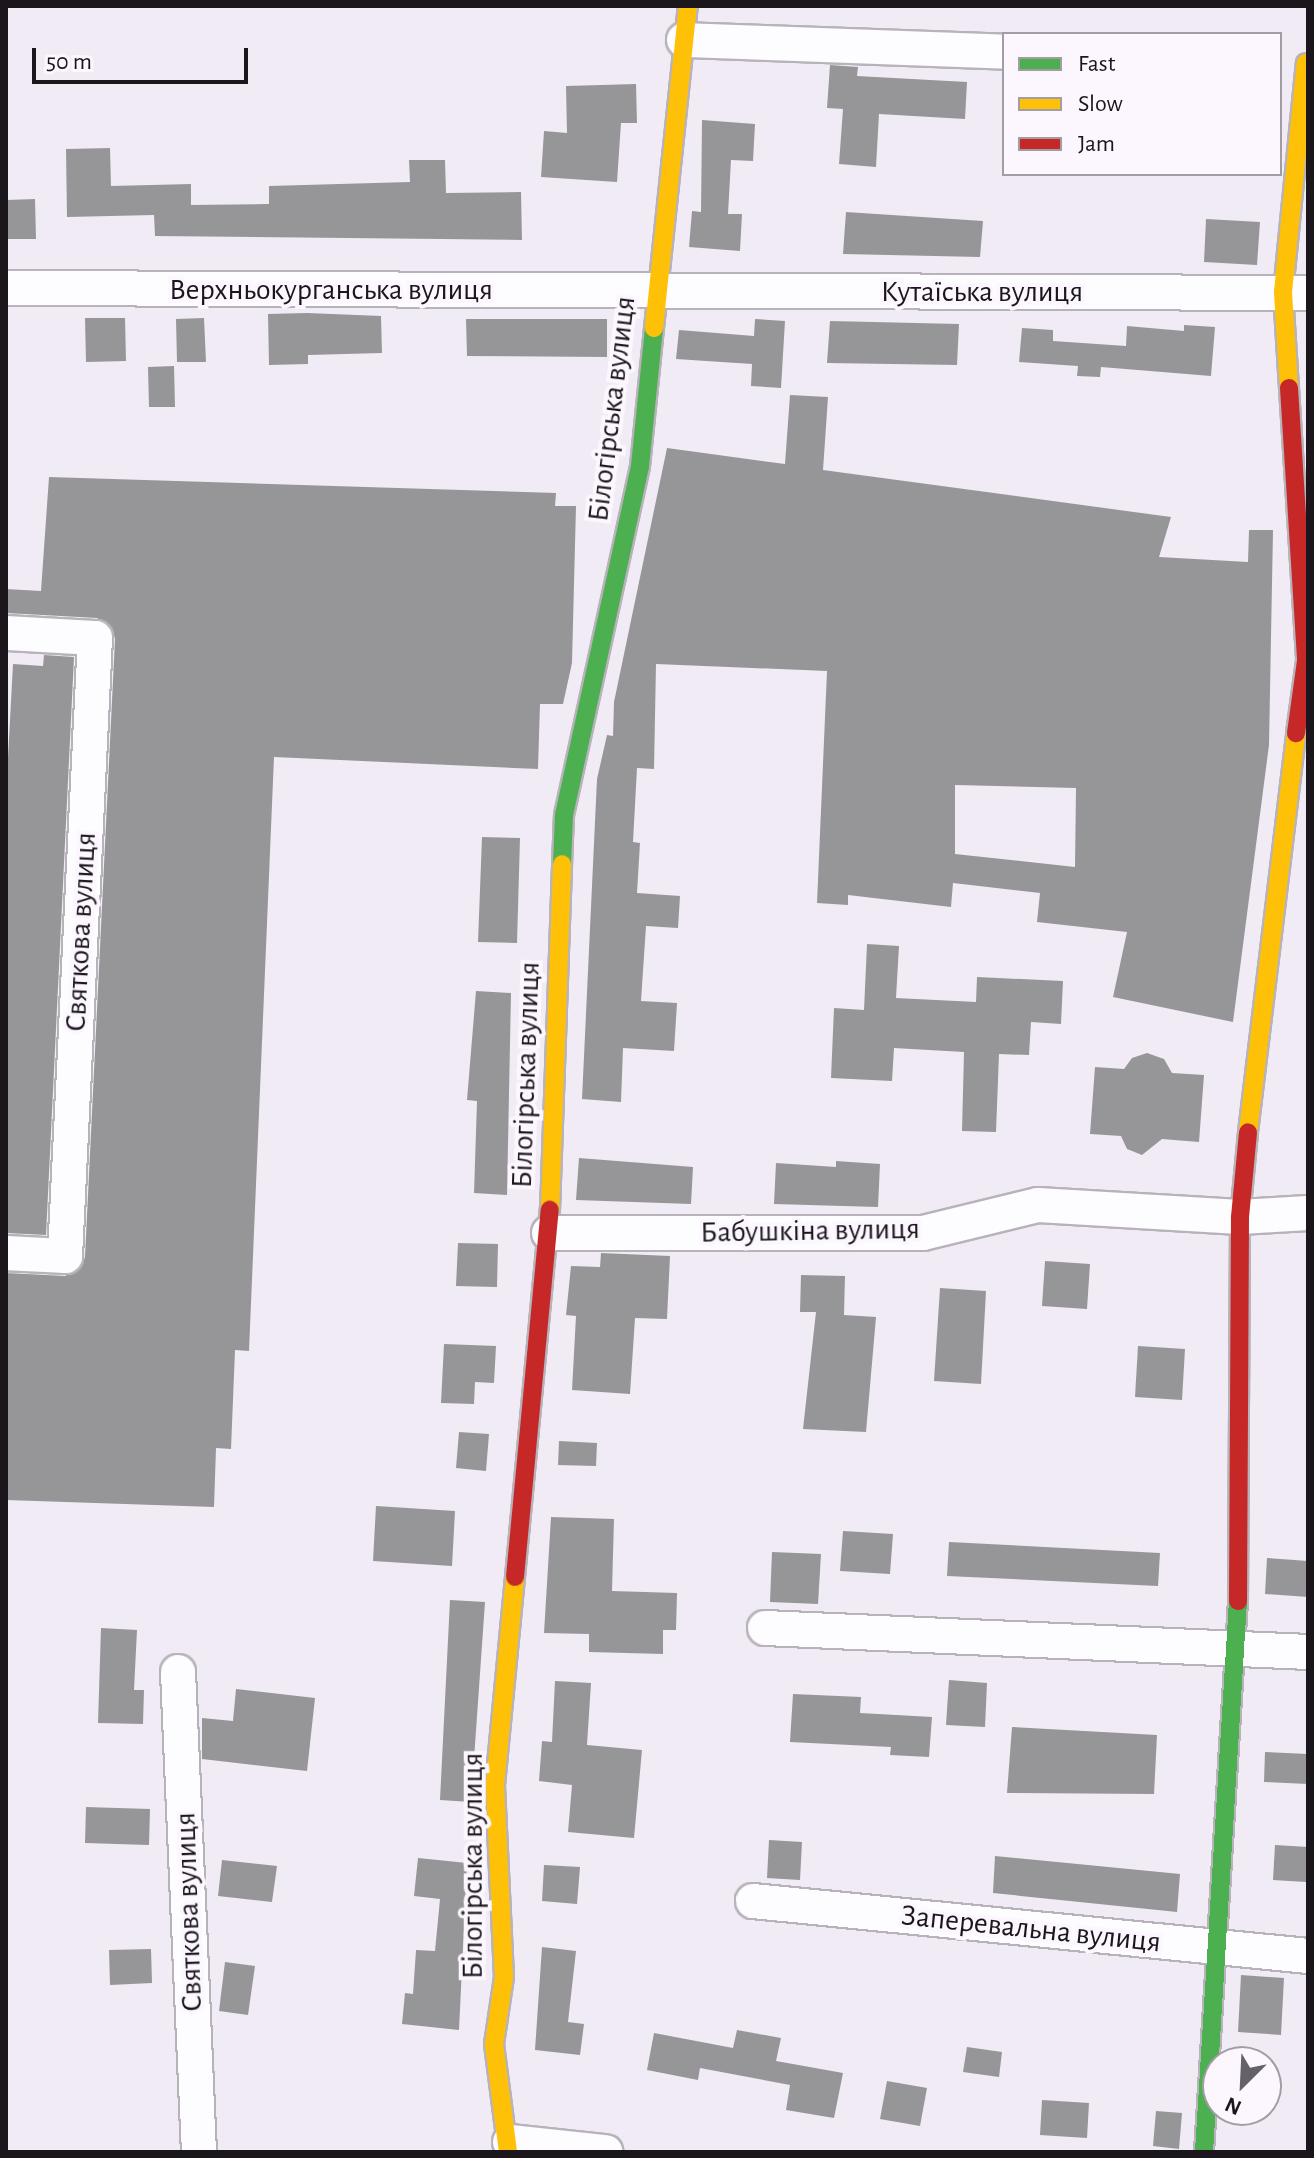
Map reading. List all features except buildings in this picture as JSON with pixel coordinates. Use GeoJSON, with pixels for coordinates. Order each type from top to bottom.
{"type":"FeatureCollection","features":[{"type":"Feature","properties":{"kind":"street","name":"Білогірська вулиця"},"geometry":{"type":"LineString","coordinates":[[509,2147],[494,2044],[504,1977],[495,1785],[549,1233],[564,815],[640,466],[655,293],[688,6]]}},
{"type":"Feature","properties":{"kind":"street"},"geometry":{"type":"LineString","coordinates":[[684,40],[1002,52]]}},
{"type":"Feature","properties":{"kind":"street"},"geometry":{"type":"LineString","coordinates":[[1204,2152],[1238,1652],[1240,1217],[1260,1001],[1306,661],[1296,292],[1298,62]]}},
{"type":"Feature","properties":{"kind":"street","name":"Верхньокурганська вулиця"},"geometry":{"type":"LineString","coordinates":[[6,288],[655,293]]}},
{"type":"Feature","properties":{"kind":"street","name":"Кутаїська вулиця"},"geometry":{"type":"LineString","coordinates":[[655,293],[1296,292]]}},
{"type":"Feature","properties":{"kind":"street","name":"Святкова вулиця"},"geometry":{"type":"LineString","coordinates":[[6,633],[95,638],[65,1256],[6,1253]]}},
{"type":"Feature","properties":{"kind":"street","name":"Бабушкіна вулиця"},"geometry":{"type":"LineString","coordinates":[[549,1233],[923,1233],[1038,1205],[1240,1217],[1308,1213]]}},
{"type":"Feature","properties":{"kind":"street"},"geometry":{"type":"LineString","coordinates":[[765,1628],[1238,1652],[1308,1652]]}},
{"type":"Feature","properties":{"kind":"street","name":"Святкова вулиця"},"geometry":{"type":"LineString","coordinates":[[178,1672],[199,2152]]}},
{"type":"Feature","properties":{"kind":"street","name":"Заперевальна вулиця"},"geometry":{"type":"LineString","coordinates":[[753,1901],[1308,1956]]}},
{"type":"Feature","properties":{"kind":"street"},"geometry":{"type":"LineString","coordinates":[[509,2147],[605,2152]]}},
{"type":"Feature","properties":{"kind":"traffic: fast"},"geometry":{"type":"LineString","coordinates":[[562,864],[564,815],[640,466],[654,328]]}},
{"type":"Feature","properties":{"kind":"traffic: fast"},"geometry":{"type":"LineString","coordinates":[[1204,2152],[1238,1601]]}},
{"type":"Feature","properties":{"kind":"traffic: slow"},"geometry":{"type":"LineString","coordinates":[[654,328],[688,6]]}},
{"type":"Feature","properties":{"kind":"traffic: slow"},"geometry":{"type":"LineString","coordinates":[[1289,388],[1283,292],[1306,63]]}},
{"type":"Feature","properties":{"kind":"traffic: slow"},"geometry":{"type":"LineString","coordinates":[[1248,1132],[1296,733]]}},
{"type":"Feature","properties":{"kind":"traffic: slow"},"geometry":{"type":"LineString","coordinates":[[550,1210],[562,864]]}},
{"type":"Feature","properties":{"kind":"traffic: slow"},"geometry":{"type":"LineString","coordinates":[[508,2152],[494,2044],[504,1977],[495,1785],[515,1577]]}},
{"type":"Feature","properties":{"kind":"traffic: jam"},"geometry":{"type":"LineString","coordinates":[[1289,388],[1306,661],[1296,733]]}},
{"type":"Feature","properties":{"kind":"traffic: jam"},"geometry":{"type":"LineString","coordinates":[[1238,1601],[1240,1217],[1248,1132]]}},
{"type":"Feature","properties":{"kind":"traffic: jam"},"geometry":{"type":"LineString","coordinates":[[515,1577],[550,1210]]}}]}
